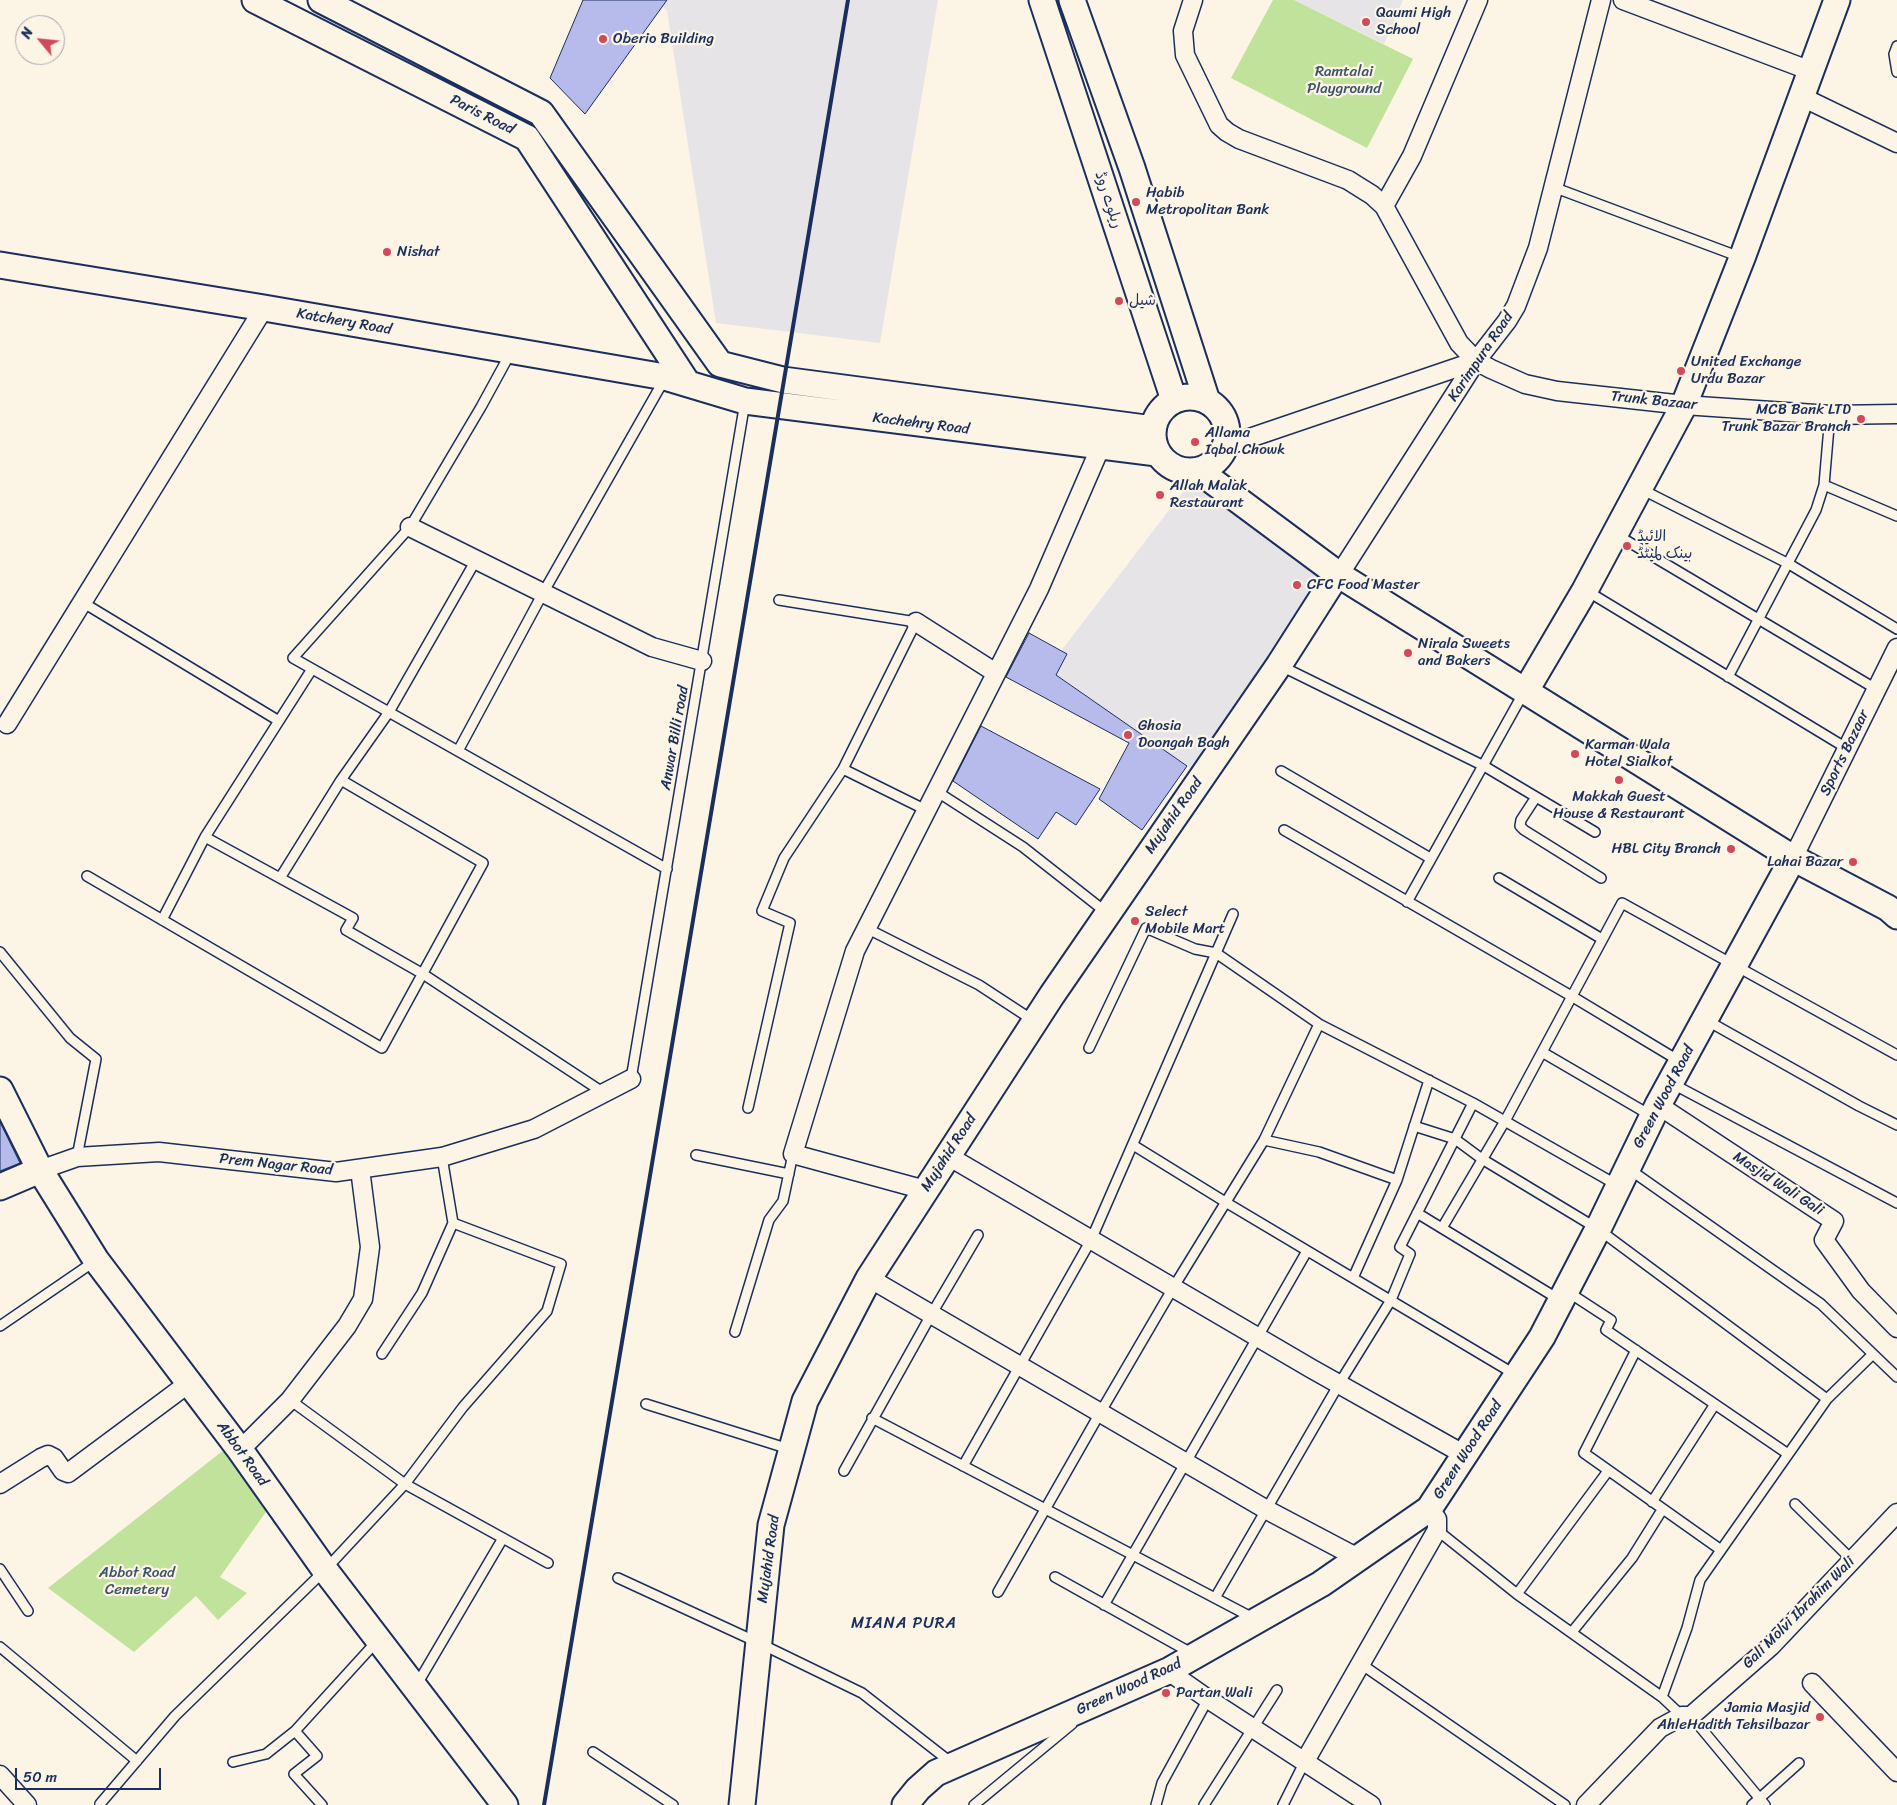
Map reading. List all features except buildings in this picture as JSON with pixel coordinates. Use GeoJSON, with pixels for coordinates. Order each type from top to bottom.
{"type":"FeatureCollection","features":[{"type":"Feature","properties":{"kind":"main road","name":"Paris Road"},"geometry":{"type":"LineString","coordinates":[[255,0],[527,138],[676,381]]}},
{"type":"Feature","properties":{"kind":"main road","name":"Paris Road"},"geometry":{"type":"LineString","coordinates":[[320,0],[541,113],[720,364]]}},
{"type":"Feature","properties":{"kind":"main road","name":"ریلوے روڈ"},"geometry":{"type":"LineString","coordinates":[[1042,0],[1174,400]]}},
{"type":"Feature","properties":{"kind":"main road"},"geometry":{"type":"LineString","coordinates":[[1072,0],[1132,168],[1207,401]]}},
{"type":"Feature","properties":{"kind":"main road"},"geometry":{"type":"LineString","coordinates":[[1525,692],[1585,590],[1684,405],[1742,258],[1837,0]]}},
{"type":"Feature","properties":{"kind":"main road"},"geometry":{"type":"LineString","coordinates":[[539,156],[560,140]]}},
{"type":"Feature","properties":{"kind":"main road","name":"Katchery Road"},"geometry":{"type":"LineString","coordinates":[[0,265],[264,308],[676,381]]}},
{"type":"Feature","properties":{"kind":"main road","name":"Kachehry Road"},"geometry":{"type":"LineString","coordinates":[[720,364],[783,380],[1155,441]]}},
{"type":"Feature","properties":{"kind":"main road","name":"Kachehry Road"},"geometry":{"type":"LineString","coordinates":[[676,381],[763,404],[1101,446],[1155,441]]}},
{"type":"Feature","properties":{"kind":"main road"},"geometry":{"type":"LineString","coordinates":[[1186,397],[1207,401],[1219,410],[1226,421],[1228,434],[1226,446],[1215,462],[1199,471],[1186,472],[1175,469],[1165,462],[1155,441],[1156,417],[1174,400],[1186,397]]}},
{"type":"Feature","properties":{"kind":"main road"},"geometry":{"type":"LineString","coordinates":[[1199,471],[1339,575],[1792,858],[1888,908],[1897,916]]}},
{"type":"Feature","properties":{"kind":"main road","name":"Mujahid Road"},"geometry":{"type":"LineString","coordinates":[[742,1805],[771,1525],[805,1401],[868,1278],[1035,1021],[1279,665],[1332,582],[1339,575]]}},
{"type":"Feature","properties":{"kind":"main road","name":"Green Wood Road"},"geometry":{"type":"LineString","coordinates":[[905,1805],[936,1773],[1168,1671],[1321,1584],[1358,1558],[1433,1519],[1465,1455],[1542,1337],[1598,1229],[1655,1111],[1706,1020],[1732,966],[1792,858]]}},
{"type":"Feature","properties":{"kind":"main road","name":"Abbot Road"},"geometry":{"type":"LineString","coordinates":[[0,1090],[40,1170],[96,1260],[240,1450],[325,1570],[505,1805]]}},
{"type":"Feature","properties":{"kind":"main road","name":"Prem Nagar Road"},"geometry":{"type":"LineString","coordinates":[[0,1187],[40,1170]]}},
{"type":"Feature","properties":{"kind":"street"},"geometry":{"type":"LineString","coordinates":[[1193,0],[1183,31],[1185,55],[1220,125],[1227,132],[1239,138],[1348,180],[1372,195],[1384,206],[1459,343],[1476,361],[1226,446]]}},
{"type":"Feature","properties":{"kind":"street"},"geometry":{"type":"LineString","coordinates":[[1384,206],[1412,156],[1478,0]]}},
{"type":"Feature","properties":{"kind":"street","name":"Karimpura Road"},"geometry":{"type":"LineString","coordinates":[[1339,575],[1476,361],[1507,321],[1516,306],[1538,248],[1601,0]]}},
{"type":"Feature","properties":{"kind":"street"},"geometry":{"type":"LineString","coordinates":[[1623,0],[1811,71]]}},
{"type":"Feature","properties":{"kind":"street"},"geometry":{"type":"LineString","coordinates":[[1802,97],[1897,143]]}},
{"type":"Feature","properties":{"kind":"street"},"geometry":{"type":"LineString","coordinates":[[7,724],[264,308]]}},
{"type":"Feature","properties":{"kind":"street","name":"Trunk Bazaar"},"geometry":{"type":"LineString","coordinates":[[1476,361],[1525,384],[1557,391],[1684,405],[1830,415],[1897,414]]}},
{"type":"Feature","properties":{"kind":"street"},"geometry":{"type":"LineString","coordinates":[[925,1190],[793,1154],[854,951],[1039,589],[1101,446]]}},
{"type":"Feature","properties":{"kind":"street"},"geometry":{"type":"LineString","coordinates":[[410,527],[652,647],[702,660]]}},
{"type":"Feature","properties":{"kind":"street"},"geometry":{"type":"LineString","coordinates":[[916,622],[996,674]]}},
{"type":"Feature","properties":{"kind":"street","name":"Sports Bazaar"},"geometry":{"type":"LineString","coordinates":[[1792,858],[1897,648]]}},
{"type":"Feature","properties":{"kind":"street","name":"Prem Nagar Road"},"geometry":{"type":"LineString","coordinates":[[40,1170],[76,1157],[160,1152],[336,1172],[442,1157],[534,1129],[631,1079]]}},
{"type":"Feature","properties":{"kind":"street","name":"Masjid Wali Gali"},"geometry":{"type":"LineString","coordinates":[[1655,1111],[1834,1221],[1824,1240],[1861,1290],[1897,1328]]}},
{"type":"Feature","properties":{"kind":"street"},"geometry":{"type":"LineString","coordinates":[[948,1156],[1173,1288],[1465,1455]]}},
{"type":"Feature","properties":{"kind":"street"},"geometry":{"type":"LineString","coordinates":[[240,1450],[290,1400],[347,1326],[363,1299],[370,1247],[360,1169]]}},
{"type":"Feature","properties":{"kind":"street"},"geometry":{"type":"LineString","coordinates":[[868,1278],[1267,1510],[1358,1558]]}},
{"type":"Feature","properties":{"kind":"street"},"geometry":{"type":"LineString","coordinates":[[0,1484],[48,1455],[54,1458],[63,1471],[68,1473],[189,1383]]}},
{"type":"Feature","properties":{"kind":"street","name":"Gali Molvi Ibrahim Wali"},"geometry":{"type":"LineString","coordinates":[[1586,1805],[1660,1728],[1686,1716],[1771,1646],[1897,1513]]}},
{"type":"Feature","properties":{"kind":"street"},"geometry":{"type":"LineString","coordinates":[[1305,1761],[1361,1664],[1433,1519]]}},
{"type":"Feature","properties":{"kind":"street"},"geometry":{"type":"LineString","coordinates":[[1168,1671],[1371,1805]]}},
{"type":"Feature","properties":{"kind":"street"},"geometry":{"type":"LineString","coordinates":[[1812,1683],[1897,1772]]}},
{"type":"Feature","properties":{"kind":"street"},"geometry":{"type":"LineString","coordinates":[[0,1775],[27,1805]]}},
{"type":"Feature","properties":{"kind":"lane"},"geometry":{"type":"LineString","coordinates":[[1897,46],[1894,54],[1897,72]]}},
{"type":"Feature","properties":{"kind":"lane"},"geometry":{"type":"LineString","coordinates":[[1553,187],[1742,258]]}},
{"type":"Feature","properties":{"kind":"lane"},"geometry":{"type":"LineString","coordinates":[[512,351],[410,527],[292,658],[666,869]]}},
{"type":"Feature","properties":{"kind":"lane"},"geometry":{"type":"LineString","coordinates":[[458,751],[543,593],[676,381]]}},
{"type":"Feature","properties":{"kind":"lane","name":"Anwar Billi road"},"geometry":{"type":"LineString","coordinates":[[631,1079],[702,660],[763,404]]}},
{"type":"Feature","properties":{"kind":"lane"},"geometry":{"type":"LineString","coordinates":[[1728,677],[1816,510],[1824,486],[1830,415]]}},
{"type":"Feature","properties":{"kind":"lane"},"geometry":{"type":"LineString","coordinates":[[1824,486],[1897,516]]}},
{"type":"Feature","properties":{"kind":"lane"},"geometry":{"type":"LineString","coordinates":[[1639,488],[1789,564],[1897,629]]}},
{"type":"Feature","properties":{"kind":"lane"},"geometry":{"type":"LineString","coordinates":[[1615,533],[1876,689]]}},
{"type":"Feature","properties":{"kind":"lane"},"geometry":{"type":"LineString","coordinates":[[280,878],[341,780],[389,712],[476,560]]}},
{"type":"Feature","properties":{"kind":"lane"},"geometry":{"type":"LineString","coordinates":[[1585,590],[1848,749]]}},
{"type":"Feature","properties":{"kind":"lane"},"geometry":{"type":"LineString","coordinates":[[748,1108],[790,923],[762,911],[784,858],[843,769],[916,622],[780,600]]}},
{"type":"Feature","properties":{"kind":"lane"},"geometry":{"type":"LineString","coordinates":[[82,602],[279,721]]}},
{"type":"Feature","properties":{"kind":"lane"},"geometry":{"type":"LineString","coordinates":[[1279,665],[1484,766],[1595,832]]}},
{"type":"Feature","properties":{"kind":"lane"},"geometry":{"type":"LineString","coordinates":[[162,920],[205,837],[312,669]]}},
{"type":"Feature","properties":{"kind":"lane"},"geometry":{"type":"LineString","coordinates":[[1407,902],[1430,858],[1525,692]]}},
{"type":"Feature","properties":{"kind":"lane"},"geometry":{"type":"LineString","coordinates":[[843,769],[926,810]]}},
{"type":"Feature","properties":{"kind":"lane"},"geometry":{"type":"LineString","coordinates":[[1280,771],[1430,858]]}},
{"type":"Feature","properties":{"kind":"lane"},"geometry":{"type":"LineString","coordinates":[[87,876],[382,1048],[483,863],[341,780]]}},
{"type":"Feature","properties":{"kind":"lane"},"geometry":{"type":"LineString","coordinates":[[936,792],[1024,847],[1107,914]]}},
{"type":"Feature","properties":{"kind":"lane"},"geometry":{"type":"LineString","coordinates":[[1536,797],[1521,820],[1520,826],[1602,878]]}},
{"type":"Feature","properties":{"kind":"lane"},"geometry":{"type":"LineString","coordinates":[[1284,830],[1573,997],[1676,1073],[1897,1203]]}},
{"type":"Feature","properties":{"kind":"lane"},"geometry":{"type":"LineString","coordinates":[[205,837],[353,918],[346,930],[423,974],[605,1093]]}},
{"type":"Feature","properties":{"kind":"lane"},"geometry":{"type":"LineString","coordinates":[[1499,878],[1602,940]]}},
{"type":"Feature","properties":{"kind":"lane"},"geometry":{"type":"LineString","coordinates":[[1442,1228],[1505,1121],[1622,903],[1732,966],[1897,1056]]}},
{"type":"Feature","properties":{"kind":"lane"},"geometry":{"type":"LineString","coordinates":[[963,1466],[1091,1240],[1233,914]]}},
{"type":"Feature","properties":{"kind":"lane"},"geometry":{"type":"LineString","coordinates":[[866,928],[979,985],[1035,1021]]}},
{"type":"Feature","properties":{"kind":"lane"},"geometry":{"type":"LineString","coordinates":[[1089,1048],[1146,928],[1195,949],[1216,953],[1319,1024],[1505,1121],[1622,1176],[1821,1304],[1897,1377]]}},
{"type":"Feature","properties":{"kind":"lane"},"geometry":{"type":"LineString","coordinates":[[0,952],[70,1038],[96,1059],[76,1157]]}},
{"type":"Feature","properties":{"kind":"lane"},"geometry":{"type":"LineString","coordinates":[[1706,1020],[1859,1106],[1897,1125]]}},
{"type":"Feature","properties":{"kind":"lane"},"geometry":{"type":"LineString","coordinates":[[998,1592],[1173,1288],[1264,1140],[1319,1024]]}},
{"type":"Feature","properties":{"kind":"lane"},"geometry":{"type":"LineString","coordinates":[[1542,1052],[1655,1111]]}},
{"type":"Feature","properties":{"kind":"lane"},"geometry":{"type":"LineString","coordinates":[[1353,1278],[1397,1180],[1429,1080]]}},
{"type":"Feature","properties":{"kind":"lane"},"geometry":{"type":"LineString","coordinates":[[1215,1598],[1339,1384],[1391,1300],[1410,1254],[1400,1247],[1473,1103]]}},
{"type":"Feature","properties":{"kind":"lane"},"geometry":{"type":"LineString","coordinates":[[1414,1126],[1455,1140],[1482,1159],[1598,1229],[1827,1399]]}},
{"type":"Feature","properties":{"kind":"lane"},"geometry":{"type":"LineString","coordinates":[[1264,1140],[1319,1152],[1397,1180]]}},
{"type":"Feature","properties":{"kind":"lane"},"geometry":{"type":"LineString","coordinates":[[1133,1145],[1226,1203],[1517,1375]]}},
{"type":"Feature","properties":{"kind":"lane"},"geometry":{"type":"LineString","coordinates":[[735,1332],[769,1220],[783,1201],[793,1154]]}},
{"type":"Feature","properties":{"kind":"lane"},"geometry":{"type":"LineString","coordinates":[[696,1155],[789,1174]]}},
{"type":"Feature","properties":{"kind":"lane"},"geometry":{"type":"LineString","coordinates":[[382,1354],[422,1293],[453,1223],[442,1157]]}},
{"type":"Feature","properties":{"kind":"lane"},"geometry":{"type":"LineString","coordinates":[[1417,1213],[1611,1320],[1606,1330],[1788,1454]]}},
{"type":"Feature","properties":{"kind":"lane"},"geometry":{"type":"LineString","coordinates":[[101,1805],[175,1716],[325,1570],[405,1484],[464,1406],[547,1311],[561,1264],[453,1223]]}},
{"type":"Feature","properties":{"kind":"lane"},"geometry":{"type":"LineString","coordinates":[[844,1471],[872,1418],[978,1235]]}},
{"type":"Feature","properties":{"kind":"lane"},"geometry":{"type":"LineString","coordinates":[[1104,1604],[1307,1251]]}},
{"type":"Feature","properties":{"kind":"lane"},"geometry":{"type":"LineString","coordinates":[[0,1326],[96,1260]]}},
{"type":"Feature","properties":{"kind":"lane"},"geometry":{"type":"LineString","coordinates":[[1636,1350],[1584,1453],[1721,1550]]}},
{"type":"Feature","properties":{"kind":"lane"},"geometry":{"type":"LineString","coordinates":[[1662,1697],[1687,1628],[1700,1580],[1827,1399],[1873,1354]]}},
{"type":"Feature","properties":{"kind":"lane"},"geometry":{"type":"LineString","coordinates":[[290,1400],[405,1484],[548,1563]]}},
{"type":"Feature","properties":{"kind":"lane"},"geometry":{"type":"LineString","coordinates":[[646,1404],[792,1450]]}},
{"type":"Feature","properties":{"kind":"lane"},"geometry":{"type":"LineString","coordinates":[[1652,1502],[1715,1404]]}},
{"type":"Feature","properties":{"kind":"lane"},"geometry":{"type":"LineString","coordinates":[[872,1418],[1258,1620]]}},
{"type":"Feature","properties":{"kind":"lane"},"geometry":{"type":"LineString","coordinates":[[1517,1594],[1608,1471]]}},
{"type":"Feature","properties":{"kind":"lane"},"geometry":{"type":"LineString","coordinates":[[1795,1504],[1852,1560]]}},
{"type":"Feature","properties":{"kind":"lane"},"geometry":{"type":"LineString","coordinates":[[1572,1632],[1632,1558],[1662,1510]]}},
{"type":"Feature","properties":{"kind":"lane"},"geometry":{"type":"LineString","coordinates":[[1433,1519],[1517,1594],[1686,1716],[1762,1802]]}},
{"type":"Feature","properties":{"kind":"lane"},"geometry":{"type":"LineString","coordinates":[[415,1689],[503,1538]]}},
{"type":"Feature","properties":{"kind":"lane"},"geometry":{"type":"LineString","coordinates":[[0,1569],[28,1611]]}},
{"type":"Feature","properties":{"kind":"lane"},"geometry":{"type":"LineString","coordinates":[[1055,1577],[1195,1656]]}},
{"type":"Feature","properties":{"kind":"lane"},"geometry":{"type":"LineString","coordinates":[[618,1578],[759,1642],[862,1693],[954,1765]]}},
{"type":"Feature","properties":{"kind":"lane"},"geometry":{"type":"LineString","coordinates":[[233,1762],[266,1754],[295,1731],[379,1639]]}},
{"type":"Feature","properties":{"kind":"lane"},"geometry":{"type":"LineString","coordinates":[[0,1648],[137,1761]]}},
{"type":"Feature","properties":{"kind":"lane"},"geometry":{"type":"LineString","coordinates":[[1361,1664],[1565,1805]]}},
{"type":"Feature","properties":{"kind":"lane"},"geometry":{"type":"LineString","coordinates":[[1204,1805],[1277,1690]]}},
{"type":"Feature","properties":{"kind":"lane"},"geometry":{"type":"LineString","coordinates":[[1156,1805],[1162,1784],[1208,1699]]}},
{"type":"Feature","properties":{"kind":"lane"},"geometry":{"type":"LineString","coordinates":[[974,1805],[1098,1702]]}},
{"type":"Feature","properties":{"kind":"lane"},"geometry":{"type":"LineString","coordinates":[[295,1731],[317,1756],[294,1774],[322,1805]]}},
{"type":"Feature","properties":{"kind":"lane"},"geometry":{"type":"LineString","coordinates":[[594,1752],[673,1805]]}},
{"type":"Feature","properties":{"kind":"lane"},"geometry":{"type":"LineString","coordinates":[[1283,1805],[1305,1761]]}},
{"type":"Feature","properties":{"kind":"lane"},"geometry":{"type":"LineString","coordinates":[[1752,1805],[1762,1802],[1799,1763]]}},
{"type":"Feature","properties":{"kind":"shaded area"},"geometry":{"type":"Polygon","coordinates":[[[657,0],[938,0],[880,343],[716,323],[667,11],[657,0]]]}},
{"type":"Feature","properties":{"kind":"shaded area","name":"Qaumi High School"},"geometry":{"type":"Polygon","coordinates":[[[1294,0],[1403,0],[1384,44],[1294,0]]]}},
{"type":"Feature","properties":{"kind":"shaded area"},"geometry":{"type":"Polygon","coordinates":[[[1196,475],[1331,576],[1199,774],[1056,675],[1067,655],[1061,651],[1196,475]]]}},
{"type":"Feature","properties":{"kind":"green space","name":"Ramtalai Playground"},"geometry":{"type":"Polygon","coordinates":[[[1273,0],[1294,0],[1413,59],[1367,148],[1231,78],[1273,0]]]}},
{"type":"Feature","properties":{"kind":"green space","name":"Abbot Road Cemetery"},"geometry":{"type":"Polygon","coordinates":[[[234,1442],[275,1499],[220,1577],[247,1593],[218,1620],[196,1596],[134,1652],[48,1588],[234,1442]]]}},
{"type":"Feature","properties":{"kind":"railway"},"geometry":{"type":"LineString","coordinates":[[544,1805],[848,0]]}},
{"type":"Feature","properties":{"kind":"place","name":"Qaumi High School"},"geometry":{"type":"Point","coordinates":[1366,22]}},
{"type":"Feature","properties":{"kind":"place","name":"Oberio Building"},"geometry":{"type":"Point","coordinates":[603,39]}},
{"type":"Feature","properties":{"kind":"place","name":"Habib Metropolitan Bank"},"geometry":{"type":"Point","coordinates":[1136,202]}},
{"type":"Feature","properties":{"kind":"place","name":"Nishat"},"geometry":{"type":"Point","coordinates":[387,252]}},
{"type":"Feature","properties":{"kind":"place","name":"شیل"},"geometry":{"type":"Point","coordinates":[1119,301]}},
{"type":"Feature","properties":{"kind":"place","name":"United Exchange Urdu Bazar"},"geometry":{"type":"Point","coordinates":[1681,371]}},
{"type":"Feature","properties":{"kind":"place","name":"MCB Bank LTD Trunk Bazar Branch"},"geometry":{"type":"Point","coordinates":[1861,419]}},
{"type":"Feature","properties":{"kind":"place","name":"Allama Iqbal Chowk"},"geometry":{"type":"Point","coordinates":[1195,442]}},
{"type":"Feature","properties":{"kind":"place","name":"Allah Malak Restaurant"},"geometry":{"type":"Point","coordinates":[1160,495]}},
{"type":"Feature","properties":{"kind":"place","name":"الائیڈ بینک لمیٹڈ"},"geometry":{"type":"Point","coordinates":[1627,546]}},
{"type":"Feature","properties":{"kind":"place","name":"CFC Food Master"},"geometry":{"type":"Point","coordinates":[1297,585]}},
{"type":"Feature","properties":{"kind":"place","name":"Nirala Sweets and Bakers"},"geometry":{"type":"Point","coordinates":[1408,653]}},
{"type":"Feature","properties":{"kind":"place","name":"Ghosia Doongah Bagh"},"geometry":{"type":"Point","coordinates":[1128,735]}},
{"type":"Feature","properties":{"kind":"place","name":"Karman Wala Hotel Sialkot"},"geometry":{"type":"Point","coordinates":[1575,754]}},
{"type":"Feature","properties":{"kind":"place","name":"Makkah Guest House & Restaurant"},"geometry":{"type":"Point","coordinates":[1619,780]}},
{"type":"Feature","properties":{"kind":"place","name":"HBL City Branch"},"geometry":{"type":"Point","coordinates":[1731,849]}},
{"type":"Feature","properties":{"kind":"place","name":"Lahai Bazar"},"geometry":{"type":"Point","coordinates":[1853,862]}},
{"type":"Feature","properties":{"kind":"place","name":"Select Mobile Mart"},"geometry":{"type":"Point","coordinates":[1135,921]}},
{"type":"Feature","properties":{"kind":"place","name":"Partan Wali"},"geometry":{"type":"Point","coordinates":[1166,1693]}},
{"type":"Feature","properties":{"kind":"place","name":"Jamia Masjid AhleHadith Tehsilbazar"},"geometry":{"type":"Point","coordinates":[1820,1717]}},
{"type":"Feature","properties":{"kind":"district","name":"MIANA PURA"},"geometry":{"type":"Point","coordinates":[904,1624]}}]}
